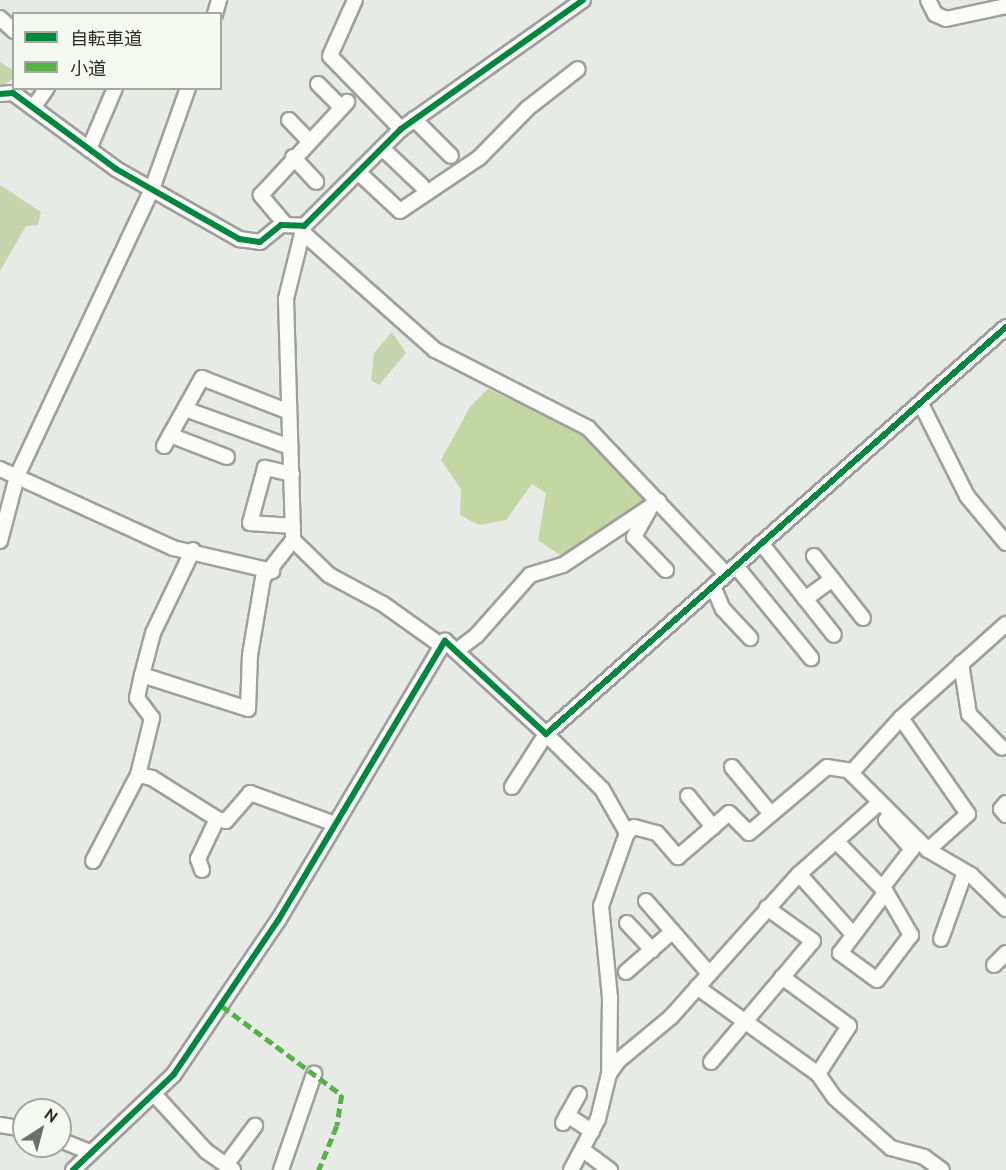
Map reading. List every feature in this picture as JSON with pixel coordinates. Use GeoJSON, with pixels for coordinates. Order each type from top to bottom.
{"type":"FeatureCollection","features":[{"type":"Feature","properties":{"kind":"street"},"geometry":{"type":"LineString","coordinates":[[355,0],[330,56],[401,129]]}},
{"type":"Feature","properties":{"kind":"street"},"geometry":{"type":"LineString","coordinates":[[142,675],[248,709],[261,589],[293,533],[292,474],[287,411],[286,299],[303,229],[401,129],[583,0]]}},
{"type":"Feature","properties":{"kind":"street"},"geometry":{"type":"LineString","coordinates":[[928,0],[935,14],[946,19],[1006,6]]}},
{"type":"Feature","properties":{"kind":"street"},"geometry":{"type":"LineString","coordinates":[[358,172],[400,211],[479,158],[528,108],[578,69]]}},
{"type":"Feature","properties":{"kind":"street"},"geometry":{"type":"LineString","coordinates":[[318,84],[344,104],[293,157],[261,195],[285,224],[303,229],[435,350],[588,428],[655,504],[731,570],[811,658]]}},
{"type":"Feature","properties":{"kind":"street"},"geometry":{"type":"LineString","coordinates":[[33,108],[46,90]]}},
{"type":"Feature","properties":{"kind":"street"},"geometry":{"type":"LineString","coordinates":[[89,149],[114,90]]}},
{"type":"Feature","properties":{"kind":"street"},"geometry":{"type":"LineString","coordinates":[[0,541],[16,476],[152,189],[187,90]]}},
{"type":"Feature","properties":{"kind":"street"},"geometry":{"type":"LineString","coordinates":[[0,94],[13,93],[89,149],[152,189],[239,238],[260,242],[285,224]]}},
{"type":"Feature","properties":{"kind":"street"},"geometry":{"type":"LineString","coordinates":[[414,119],[451,156]]}},
{"type":"Feature","properties":{"kind":"street"},"geometry":{"type":"LineString","coordinates":[[289,120],[309,141]]}},
{"type":"Feature","properties":{"kind":"street"},"geometry":{"type":"LineString","coordinates":[[382,148],[422,186]]}},
{"type":"Feature","properties":{"kind":"street"},"geometry":{"type":"LineString","coordinates":[[293,157],[316,182]]}},
{"type":"Feature","properties":{"kind":"street"},"geometry":{"type":"LineString","coordinates":[[512,787],[546,734],[1006,327]]}},
{"type":"Feature","properties":{"kind":"street"},"geometry":{"type":"LineString","coordinates":[[227,457],[167,440],[202,378],[287,411]]}},
{"type":"Feature","properties":{"kind":"street"},"geometry":{"type":"LineString","coordinates":[[921,404],[967,496],[1006,543]]}},
{"type":"Feature","properties":{"kind":"street"},"geometry":{"type":"LineString","coordinates":[[185,409],[290,447]]}},
{"type":"Feature","properties":{"kind":"street"},"geometry":{"type":"LineString","coordinates":[[292,474],[265,468],[250,523],[293,533],[329,575],[383,604],[449,648],[546,734],[602,789],[627,833]]}},
{"type":"Feature","properties":{"kind":"street"},"geometry":{"type":"LineString","coordinates":[[0,469],[173,548],[193,550],[272,571]]}},
{"type":"Feature","properties":{"kind":"street"},"geometry":{"type":"LineString","coordinates":[[655,504],[633,537],[666,570]]}},
{"type":"Feature","properties":{"kind":"street"},"geometry":{"type":"LineString","coordinates":[[72,1152],[83,1163],[154,1094],[241,979],[335,824],[449,648],[477,635],[530,574],[563,565],[655,504]]}},
{"type":"Feature","properties":{"kind":"street"},"geometry":{"type":"LineString","coordinates":[[761,543],[834,635]]}},
{"type":"Feature","properties":{"kind":"street"},"geometry":{"type":"LineString","coordinates":[[93,861],[138,776],[152,718],[137,698],[142,675],[153,633],[193,550]]}},
{"type":"Feature","properties":{"kind":"street"},"geometry":{"type":"LineString","coordinates":[[814,556],[863,618]]}},
{"type":"Feature","properties":{"kind":"street"},"geometry":{"type":"LineString","coordinates":[[806,599],[832,579]]}},
{"type":"Feature","properties":{"kind":"street"},"geometry":{"type":"LineString","coordinates":[[713,586],[723,609],[750,638]]}},
{"type":"Feature","properties":{"kind":"street"},"geometry":{"type":"LineString","coordinates":[[852,771],[901,718],[1006,624]]}},
{"type":"Feature","properties":{"kind":"street"},"geometry":{"type":"LineString","coordinates":[[961,663],[969,714],[1002,748]]}},
{"type":"Feature","properties":{"kind":"street"},"geometry":{"type":"LineString","coordinates":[[901,718],[968,814],[928,850]]}},
{"type":"Feature","properties":{"kind":"street"},"geometry":{"type":"LineString","coordinates":[[571,1170],[592,1131],[609,1074],[610,997],[601,906],[627,833],[634,827],[657,833],[678,857],[729,813],[748,833],[827,766],[852,771],[912,849],[884,890],[852,933],[840,953],[877,980],[911,935],[884,890],[836,841]]}},
{"type":"Feature","properties":{"kind":"street"},"geometry":{"type":"LineString","coordinates":[[732,767],[771,814]]}},
{"type":"Feature","properties":{"kind":"street"},"geometry":{"type":"LineString","coordinates":[[138,776],[152,778],[217,819],[226,821],[250,793],[335,824]]}},
{"type":"Feature","properties":{"kind":"street"},"geometry":{"type":"LineString","coordinates":[[688,796],[713,827]]}},
{"type":"Feature","properties":{"kind":"street"},"geometry":{"type":"LineString","coordinates":[[1006,803],[1001,809],[1006,814]]}},
{"type":"Feature","properties":{"kind":"street"},"geometry":{"type":"LineString","coordinates":[[877,804],[928,850],[965,872],[1006,909]]}},
{"type":"Feature","properties":{"kind":"street"},"geometry":{"type":"LineString","coordinates":[[609,1074],[697,987],[708,972],[799,874],[877,804]]}},
{"type":"Feature","properties":{"kind":"street"},"geometry":{"type":"LineString","coordinates":[[202,870],[198,859],[217,819]]}},
{"type":"Feature","properties":{"kind":"street"},"geometry":{"type":"LineString","coordinates":[[941,939],[965,872]]}},
{"type":"Feature","properties":{"kind":"street"},"geometry":{"type":"LineString","coordinates":[[799,874],[852,933]]}},
{"type":"Feature","properties":{"kind":"street"},"geometry":{"type":"LineString","coordinates":[[646,901],[708,972]]}},
{"type":"Feature","properties":{"kind":"street"},"geometry":{"type":"LineString","coordinates":[[711,1062],[813,941],[768,908]]}},
{"type":"Feature","properties":{"kind":"street"},"geometry":{"type":"LineString","coordinates":[[627,923],[652,950]]}},
{"type":"Feature","properties":{"kind":"street"},"geometry":{"type":"LineString","coordinates":[[626,972],[673,931]]}},
{"type":"Feature","properties":{"kind":"street"},"geometry":{"type":"LineString","coordinates":[[994,965],[1006,953]]}},
{"type":"Feature","properties":{"kind":"street"},"geometry":{"type":"LineString","coordinates":[[782,978],[849,1026],[818,1074]]}},
{"type":"Feature","properties":{"kind":"street"},"geometry":{"type":"LineString","coordinates":[[697,987],[818,1074],[835,1098],[891,1148],[924,1157],[942,1170]]}},
{"type":"Feature","properties":{"kind":"street"},"geometry":{"type":"LineString","coordinates":[[281,1170],[314,1074]]}},
{"type":"Feature","properties":{"kind":"street"},"geometry":{"type":"LineString","coordinates":[[154,1094],[230,1168],[255,1126]]}},
{"type":"Feature","properties":{"kind":"street"},"geometry":{"type":"LineString","coordinates":[[579,1094],[565,1119],[592,1131]]}},
{"type":"Feature","properties":{"kind":"street"},"geometry":{"type":"LineString","coordinates":[[583,1150],[610,1170]]}},
{"type":"Feature","properties":{"kind":"green space"},"geometry":{"type":"Polygon","coordinates":[[[0,62],[12,70],[12,80],[0,88],[0,62]]]}},
{"type":"Feature","properties":{"kind":"green space"},"geometry":{"type":"Polygon","coordinates":[[[0,185],[41,212],[38,225],[26,226],[0,271],[0,185]]]}},
{"type":"Feature","properties":{"kind":"green space"},"geometry":{"type":"Polygon","coordinates":[[[392,332],[406,353],[379,385],[371,380],[374,353],[392,332]]]}},
{"type":"Feature","properties":{"kind":"green space"},"geometry":{"type":"Polygon","coordinates":[[[488,389],[588,434],[652,501],[578,550],[560,555],[538,540],[546,493],[532,484],[506,520],[479,525],[460,515],[461,489],[441,460],[470,407],[488,389]]]}},
{"type":"Feature","properties":{"kind":"marked path"},"geometry":{"type":"LineString","coordinates":[[222,1006],[342,1095],[337,1126],[319,1170]]}},
{"type":"Feature","properties":{"kind":"cycle path"},"geometry":{"type":"LineString","coordinates":[[0,94],[13,93],[116,169],[239,239],[260,242],[281,225],[304,226],[401,129],[583,0]]}},
{"type":"Feature","properties":{"kind":"cycle path"},"geometry":{"type":"LineString","coordinates":[[73,1170],[174,1074],[279,919],[445,641],[546,734],[1006,327]]}}]}
